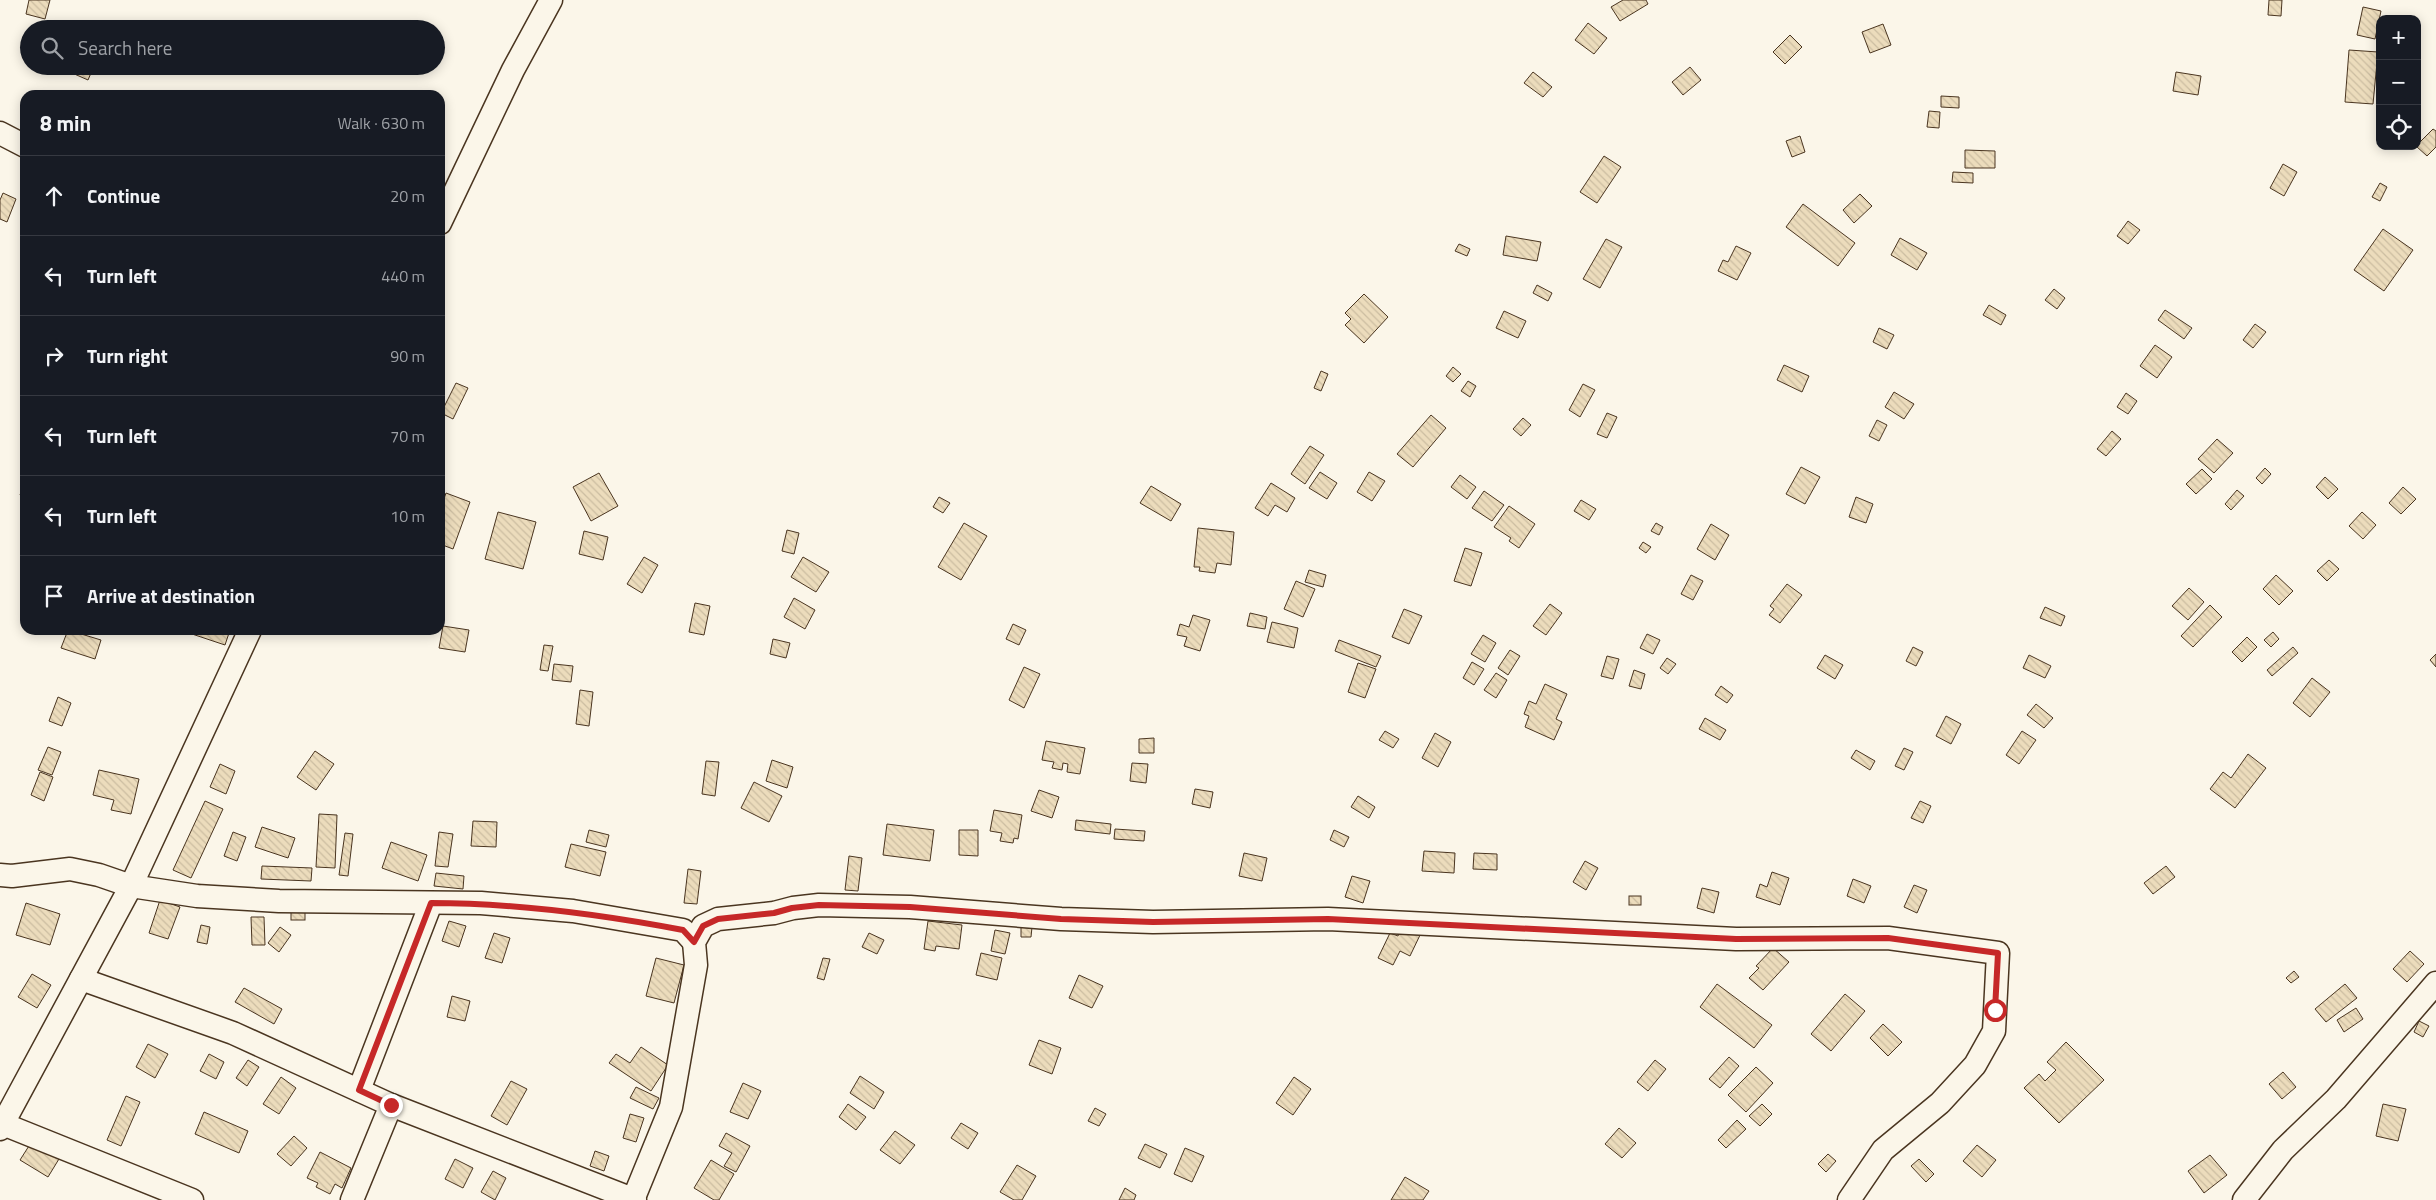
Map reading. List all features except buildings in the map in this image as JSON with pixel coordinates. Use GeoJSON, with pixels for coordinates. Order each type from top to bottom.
{"type":"FeatureCollection","features":[{"type":"Feature","properties":{"kind":"street"},"geometry":{"type":"LineString","coordinates":[[445,213],[513,70],[551,0]]}},
{"type":"Feature","properties":{"kind":"street"},"geometry":{"type":"LineString","coordinates":[[0,133],[20,143]]}},
{"type":"Feature","properties":{"kind":"street"},"geometry":{"type":"LineString","coordinates":[[192,1200],[1,1127],[131,886],[248,635]]}},
{"type":"Feature","properties":{"kind":"street"},"geometry":{"type":"LineString","coordinates":[[0,874],[12,876],[70,869],[100,875],[131,886],[197,896],[279,901],[481,903],[573,911],[683,930],[694,942]]}},
{"type":"Feature","properties":{"kind":"street"},"geometry":{"type":"LineString","coordinates":[[359,1090],[431,903]]}},
{"type":"Feature","properties":{"kind":"street"},"geometry":{"type":"LineString","coordinates":[[81,979],[233,1033],[391,1105],[634,1200],[671,1107],[696,965],[694,942],[703,926],[718,919],[774,913],[792,908],[819,905],[910,907],[1061,919],[1153,922],[1328,919],[1736,939],[1888,938],[1998,953],[1994,1031],[1974,1065],[1940,1102],[1883,1150],[1849,1200]]}},
{"type":"Feature","properties":{"kind":"street"},"geometry":{"type":"LineString","coordinates":[[2244,1200],[2283,1150],[2336,1099],[2436,983]]}},
{"type":"Feature","properties":{"kind":"street"},"geometry":{"type":"LineString","coordinates":[[352,1200],[391,1105]]}},
{"type":"Feature","properties":{"kind":"route"},"geometry":{"type":"LineString","coordinates":[[391,1105],[359,1090],[431,903],[481,903],[573,911],[683,930],[694,942],[703,926],[718,919],[774,913],[792,908],[819,905],[910,907],[1061,919],[1153,922],[1328,919],[1736,939],[1888,938],[1998,953],[1995,1010]]}}]}
